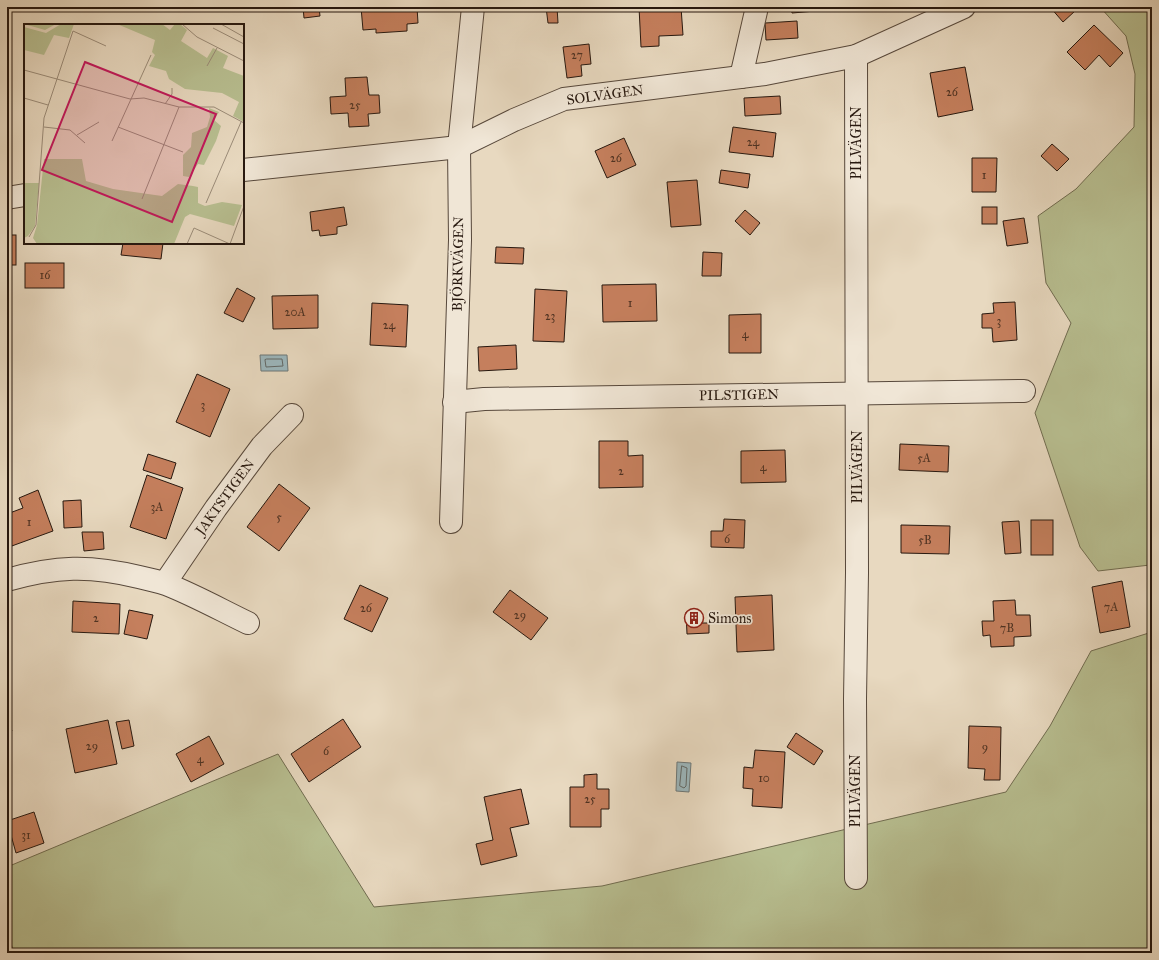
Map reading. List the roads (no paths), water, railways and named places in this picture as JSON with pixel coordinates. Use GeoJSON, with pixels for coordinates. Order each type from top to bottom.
{"type":"FeatureCollection","features":[{"type":"Feature","properties":{"kind":"street","name":"BJÖRKVÄGEN"},"geometry":{"type":"LineString","coordinates":[[451,522],[460,240],[459,147],[473,7]]}},
{"type":"Feature","properties":{"kind":"street"},"geometry":{"type":"LineString","coordinates":[[741,77],[757,7]]}},
{"type":"Feature","properties":{"kind":"street","name":"SOLVÄGEN"},"geometry":{"type":"LineString","coordinates":[[244,170],[459,147],[514,120],[564,99],[741,77],[856,56],[964,7]]}},
{"type":"Feature","properties":{"kind":"street","name":"PILVÄGEN"},"geometry":{"type":"LineString","coordinates":[[856,56],[857,573],[854,700],[856,878]]}},
{"type":"Feature","properties":{"kind":"street"},"geometry":{"type":"LineString","coordinates":[[7,198],[24,196]]}},
{"type":"Feature","properties":{"kind":"street","name":"PILSTIGEN"},"geometry":{"type":"LineString","coordinates":[[454,402],[492,398],[1024,391]]}},
{"type":"Feature","properties":{"kind":"street","name":"JAKTSTIGEN"},"geometry":{"type":"LineString","coordinates":[[165,583],[216,508],[262,446],[292,415]]}},
{"type":"Feature","properties":{"kind":"street"},"geometry":{"type":"LineString","coordinates":[[7,580],[48,570],[90,568],[120,572],[165,583],[248,623]]}},
{"type":"Feature","properties":{"kind":"water"},"geometry":{"type":"Polygon","coordinates":[[[260,355],[287,355],[288,371],[261,371],[260,355]]]}},
{"type":"Feature","properties":{"kind":"water"},"geometry":{"type":"Polygon","coordinates":[[[677,762],[691,763],[689,792],[676,791],[677,762]]]}},
{"type":"Feature","properties":{"kind":"place","name":"Simons"},"geometry":{"type":"Point","coordinates":[694,618]}}]}
